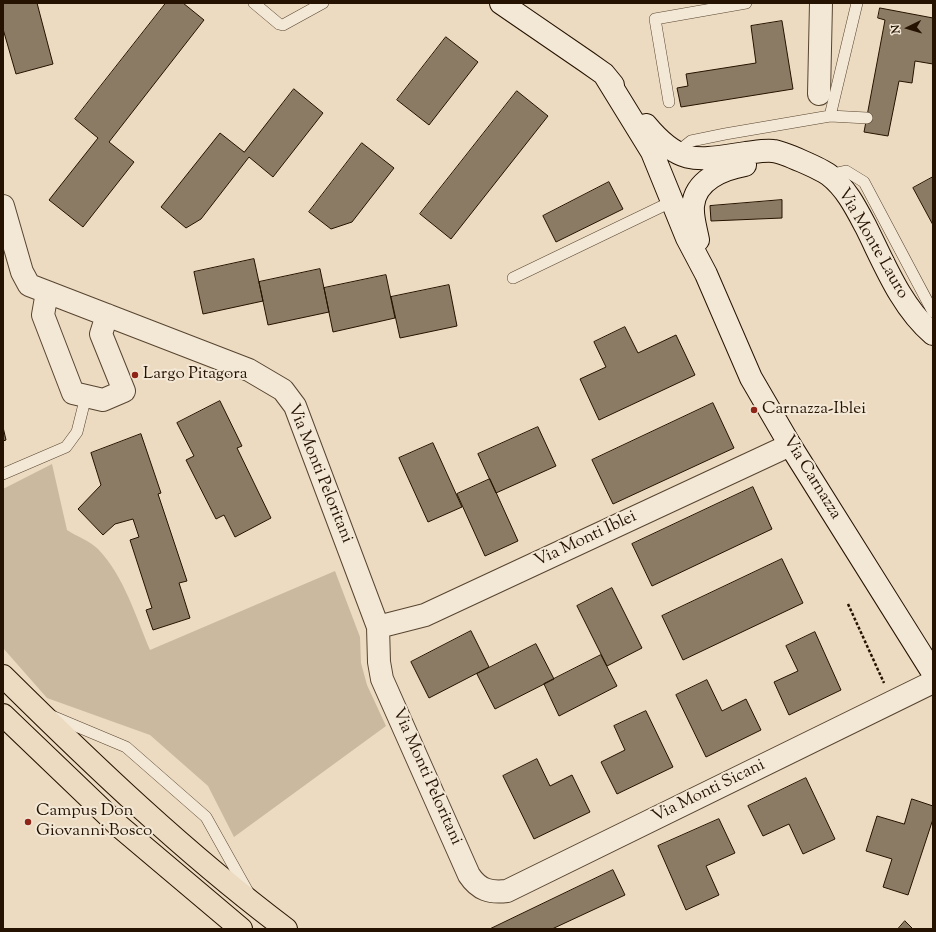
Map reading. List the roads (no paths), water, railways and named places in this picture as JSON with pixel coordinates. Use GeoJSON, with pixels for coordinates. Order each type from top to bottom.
{"type":"FeatureCollection","features":[{"type":"Feature","properties":{"kind":"highway"},"geometry":{"type":"LineString","coordinates":[[3,676],[169,833],[286,929]]}},
{"type":"Feature","properties":{"kind":"highway"},"geometry":{"type":"LineString","coordinates":[[5,719],[119,826],[218,929]]}},
{"type":"Feature","properties":{"kind":"highway"},"geometry":{"type":"LineString","coordinates":[[119,826],[241,929]]}},
{"type":"Feature","properties":{"kind":"street"},"geometry":{"type":"LineString","coordinates":[[501,3],[604,74],[658,138],[676,153]]}},
{"type":"Feature","properties":{"kind":"street"},"geometry":{"type":"LineString","coordinates":[[818,106],[821,3]]}},
{"type":"Feature","properties":{"kind":"street"},"geometry":{"type":"LineString","coordinates":[[604,74],[652,152],[687,238],[706,274]]}},
{"type":"Feature","properties":{"kind":"street","name":"Via Monte Lauro"},"geometry":{"type":"LineString","coordinates":[[676,153],[703,160],[774,151],[804,163],[828,175],[840,186],[855,206],[900,294],[915,315],[933,334]]}},
{"type":"Feature","properties":{"kind":"street"},"geometry":{"type":"LineString","coordinates":[[706,274],[694,218],[693,205],[703,184],[718,173],[744,165],[771,162],[804,163]]}},
{"type":"Feature","properties":{"kind":"street","name":"Via Monti Peloritani"},"geometry":{"type":"LineString","coordinates":[[3,206],[22,272],[29,284],[249,370],[284,390],[298,413],[378,627],[379,662],[382,678],[469,875],[474,883],[482,889]]}},
{"type":"Feature","properties":{"kind":"street","name":"Via Carnazza"},"geometry":{"type":"LineString","coordinates":[[706,274],[751,378],[790,445],[933,673]]}},
{"type":"Feature","properties":{"kind":"street"},"geometry":{"type":"LineString","coordinates":[[47,292],[43,315],[73,393],[103,400],[124,391],[101,334],[107,315]]}},
{"type":"Feature","properties":{"kind":"street","name":"Via Monti Iblei"},"geometry":{"type":"LineString","coordinates":[[378,627],[425,615],[790,445]]}},
{"type":"Feature","properties":{"kind":"street","name":"Via Monti Sicani"},"geometry":{"type":"LineString","coordinates":[[482,889],[494,892],[507,891],[933,682]]}},
{"type":"Feature","properties":{"kind":"lane"},"geometry":{"type":"LineString","coordinates":[[254,3],[279,24],[283,25],[323,3]]}},
{"type":"Feature","properties":{"kind":"lane"},"geometry":{"type":"LineString","coordinates":[[669,102],[655,18],[746,3]]}},
{"type":"Feature","properties":{"kind":"lane"},"geometry":{"type":"LineString","coordinates":[[830,116],[857,3]]}},
{"type":"Feature","properties":{"kind":"lane"},"geometry":{"type":"LineString","coordinates":[[676,153],[691,141],[818,106],[830,116],[867,118]]}},
{"type":"Feature","properties":{"kind":"lane"},"geometry":{"type":"LineString","coordinates":[[828,175],[846,171],[864,182],[933,312]]}},
{"type":"Feature","properties":{"kind":"lane"},"geometry":{"type":"LineString","coordinates":[[513,278],[673,201]]}},
{"type":"Feature","properties":{"kind":"lane"},"geometry":{"type":"LineString","coordinates":[[3,474],[66,447],[77,432],[86,396]]}},
{"type":"Feature","properties":{"kind":"lane"},"geometry":{"type":"LineString","coordinates":[[37,709],[126,747],[206,816],[255,905]]}},
{"type":"Feature","properties":{"kind":"place","name":"Largo Pitagora"},"geometry":{"type":"Point","coordinates":[135,375]}},
{"type":"Feature","properties":{"kind":"place","name":"Carnazza-Iblei"},"geometry":{"type":"Point","coordinates":[754,410]}},
{"type":"Feature","properties":{"kind":"place","name":"Campus Don Giovanni Bosco"},"geometry":{"type":"Point","coordinates":[28,822]}}]}
